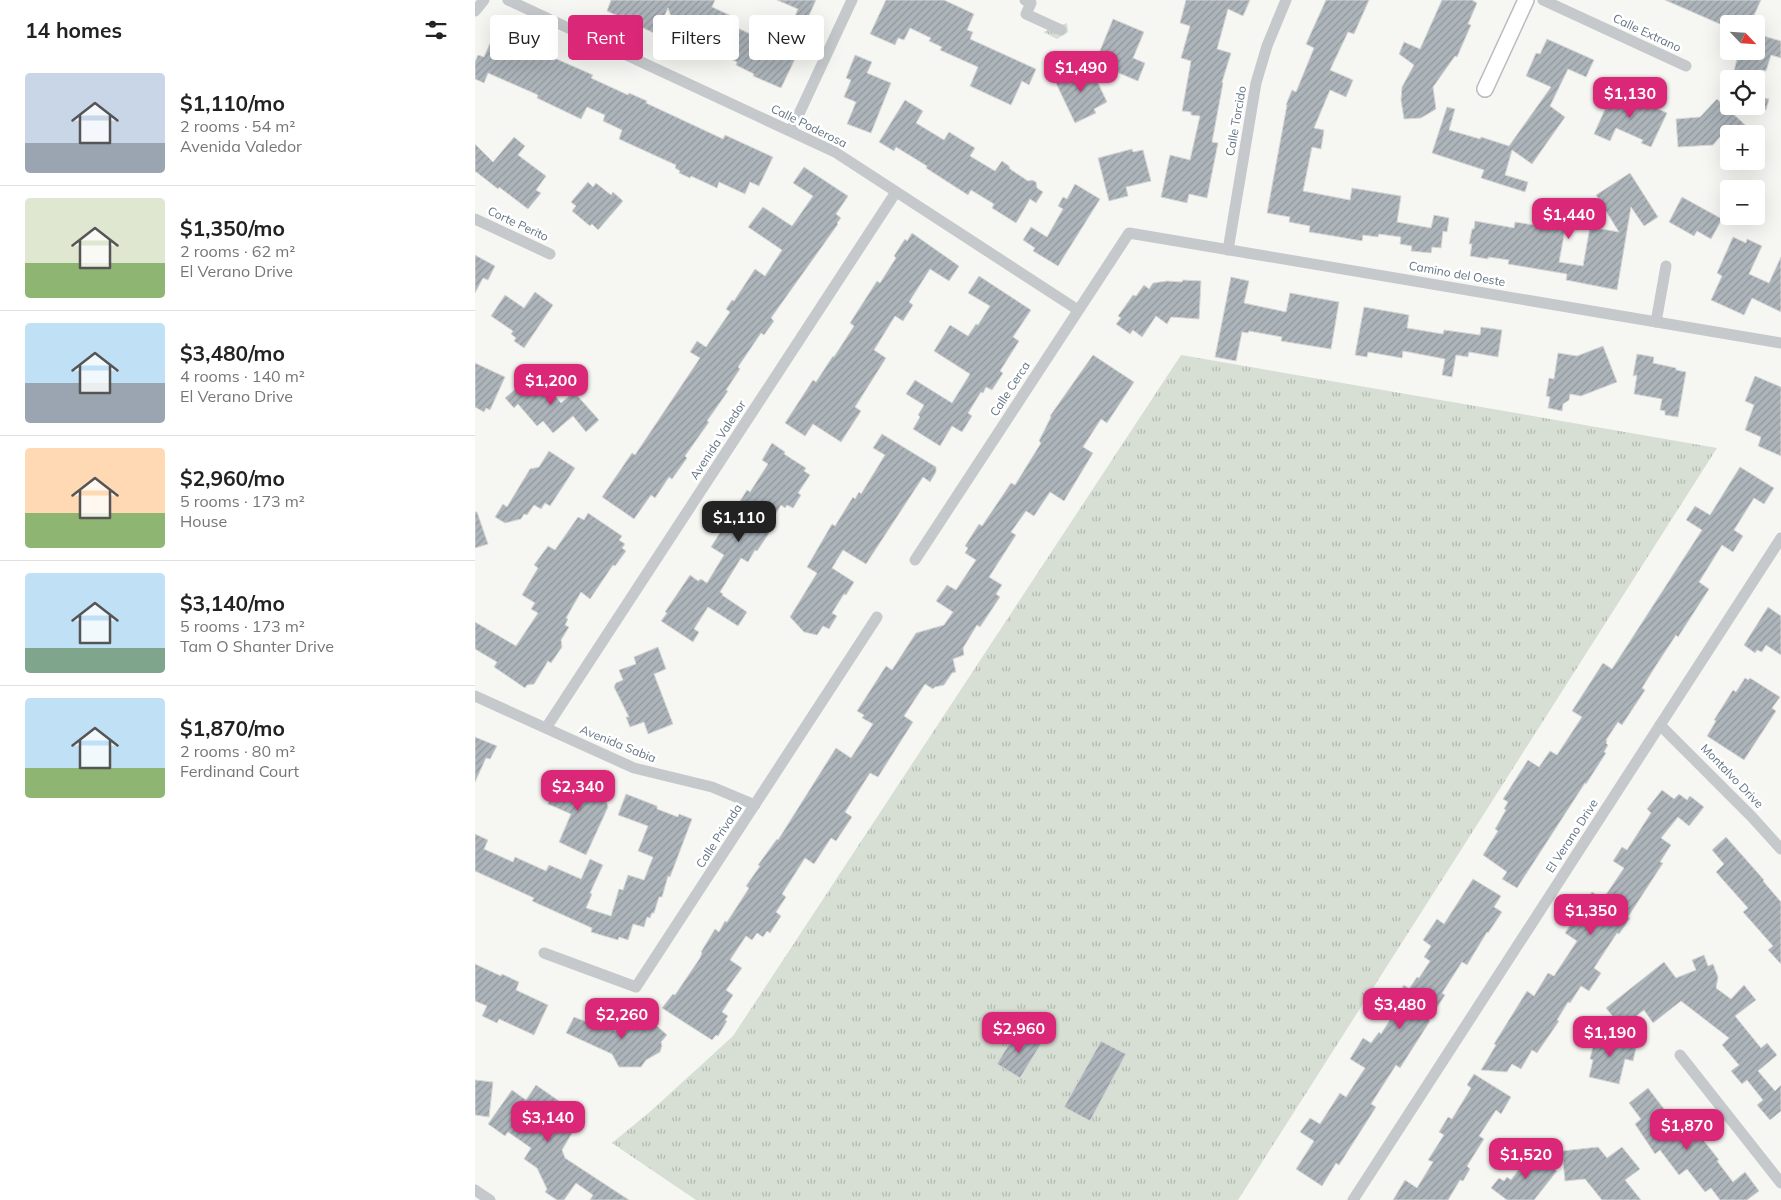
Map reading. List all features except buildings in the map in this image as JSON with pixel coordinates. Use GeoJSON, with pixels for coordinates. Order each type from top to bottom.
{"type":"FeatureCollection","features":[{"type":"Feature","properties":{"kind":"street"},"geometry":{"type":"LineString","coordinates":[[475,11],[484,0]]}},
{"type":"Feature","properties":{"kind":"street","name":"Calle Poderosa"},"geometry":{"type":"LineString","coordinates":[[508,0],[835,152],[1078,310]]}},
{"type":"Feature","properties":{"kind":"street"},"geometry":{"type":"LineString","coordinates":[[791,131],[852,0]]}},
{"type":"Feature","properties":{"kind":"street"},"geometry":{"type":"LineString","coordinates":[[1025,0],[1031,3],[1026,14],[1061,30]]}},
{"type":"Feature","properties":{"kind":"street","name":"Calle Torcido"},"geometry":{"type":"LineString","coordinates":[[1228,250],[1257,83],[1267,46],[1286,0]]}},
{"type":"Feature","properties":{"kind":"street"},"geometry":{"type":"LineString","coordinates":[[1485,88],[1526,0]]}},
{"type":"Feature","properties":{"kind":"street","name":"Calle Extrano"},"geometry":{"type":"LineString","coordinates":[[1543,0],[1686,66]]}},
{"type":"Feature","properties":{"kind":"street","name":"Avenida Valedor"},"geometry":{"type":"LineString","coordinates":[[546,728],[896,192]]}},
{"type":"Feature","properties":{"kind":"street","name":"Corte Perito"},"geometry":{"type":"LineString","coordinates":[[475,219],[550,254]]}},
{"type":"Feature","properties":{"kind":"street","name":"Camino del Oeste"},"geometry":{"type":"LineString","coordinates":[[1129,233],[1781,343]]}},
{"type":"Feature","properties":{"kind":"street","name":"Calle Cerca"},"geometry":{"type":"LineString","coordinates":[[915,560],[1129,233]]}},
{"type":"Feature","properties":{"kind":"street"},"geometry":{"type":"LineString","coordinates":[[1656,322],[1666,266]]}},
{"type":"Feature","properties":{"kind":"street","name":"El Verano Drive"},"geometry":{"type":"LineString","coordinates":[[1353,1200],[1660,725],[1776,556],[1781,538]]}},
{"type":"Feature","properties":{"kind":"street","name":"Calle Privada"},"geometry":{"type":"LineString","coordinates":[[545,953],[636,987],[877,618]]}},
{"type":"Feature","properties":{"kind":"street","name":"Avenida Sabia"},"geometry":{"type":"LineString","coordinates":[[475,696],[634,768],[712,787],[755,805]]}},
{"type":"Feature","properties":{"kind":"street","name":"Montalvo Drive"},"geometry":{"type":"LineString","coordinates":[[1660,725],[1781,849]]}},
{"type":"Feature","properties":{"kind":"street"},"geometry":{"type":"LineString","coordinates":[[1681,1055],[1781,1184]]}},
{"type":"Feature","properties":{"kind":"street"},"geometry":{"type":"LineString","coordinates":[[475,1190],[490,1200]]}},
{"type":"Feature","properties":{"kind":"green space"},"geometry":{"type":"Polygon","coordinates":[[[1067,23],[1068,32],[1057,39],[1043,32],[1067,23]]]}},
{"type":"Feature","properties":{"kind":"green space"},"geometry":{"type":"Polygon","coordinates":[[[1181,355],[1717,448],[1238,1200],[696,1200],[612,1143],[652,1110],[733,1036],[1181,355]]]}}]}
